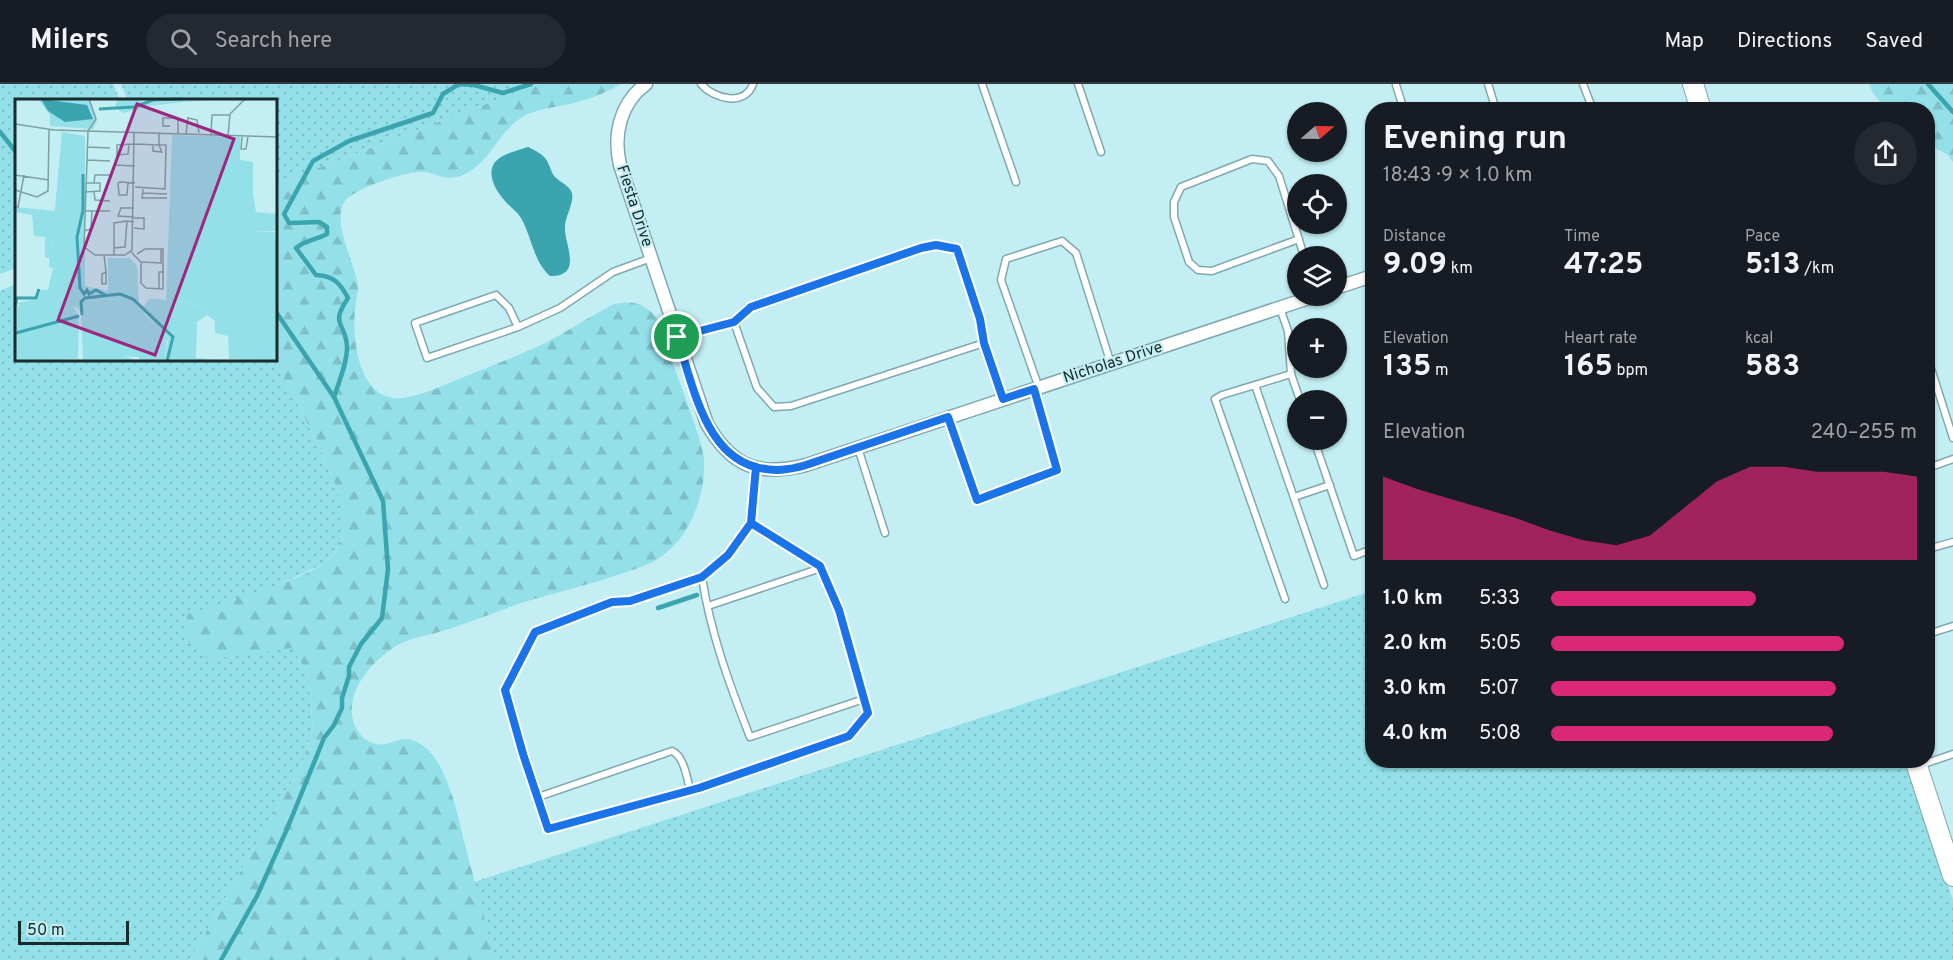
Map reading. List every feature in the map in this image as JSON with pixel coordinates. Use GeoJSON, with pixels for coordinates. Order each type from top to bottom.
{"type":"FeatureCollection","features":[{"type":"Feature","properties":{"kind":"main road"},"geometry":{"type":"LineString","coordinates":[[1692,84],[1698,102]]}},
{"type":"Feature","properties":{"kind":"main road"},"geometry":{"type":"LineString","coordinates":[[1918,768],[1953,876]]}},
{"type":"Feature","properties":{"kind":"street","name":"Fiesta Drive"},"geometry":{"type":"LineString","coordinates":[[646,84],[630,99],[622,114],[617,130],[616,148],[625,182],[665,300]]}},
{"type":"Feature","properties":{"kind":"street"},"geometry":{"type":"LineString","coordinates":[[1347,284],[1365,278]]}},
{"type":"Feature","properties":{"kind":"street","name":"Nicholas Drive"},"geometry":{"type":"LineString","coordinates":[[665,300],[702,409],[716,439],[726,451],[740,461],[770,471],[788,470],[806,465],[1287,305]]}},
{"type":"Feature","properties":{"kind":"lane"},"geometry":{"type":"LineString","coordinates":[[701,84],[716,96],[727,99],[745,95],[753,84]]}},
{"type":"Feature","properties":{"kind":"lane"},"geometry":{"type":"LineString","coordinates":[[982,84],[1016,182]]}},
{"type":"Feature","properties":{"kind":"lane"},"geometry":{"type":"LineString","coordinates":[[1077,84],[1101,152]]}},
{"type":"Feature","properties":{"kind":"lane"},"geometry":{"type":"LineString","coordinates":[[1488,84],[1494,102]]}},
{"type":"Feature","properties":{"kind":"lane"},"geometry":{"type":"LineString","coordinates":[[1583,84],[1590,102]]}},
{"type":"Feature","properties":{"kind":"lane"},"geometry":{"type":"LineString","coordinates":[[1396,85],[1401,102]]}},
{"type":"Feature","properties":{"kind":"lane"},"geometry":{"type":"LineString","coordinates":[[1299,239],[1212,271],[1198,270],[1189,262],[1174,217],[1174,202],[1181,187],[1252,159],[1268,161],[1279,176],[1299,239],[1301,246]]}},
{"type":"Feature","properties":{"kind":"lane"},"geometry":{"type":"LineString","coordinates":[[948,417],[977,500],[1057,470],[1036,388],[1001,280],[1006,259],[1062,241],[1076,253],[1111,364]]}},
{"type":"Feature","properties":{"kind":"lane"},"geometry":{"type":"LineString","coordinates":[[677,337],[734,322],[751,307],[921,248],[936,245],[957,249],[1003,399]]}},
{"type":"Feature","properties":{"kind":"lane"},"geometry":{"type":"LineString","coordinates":[[518,327],[509,308],[496,295],[415,323],[427,358],[518,327],[560,308],[613,273],[651,258]]}},
{"type":"Feature","properties":{"kind":"lane"},"geometry":{"type":"LineString","coordinates":[[1279,308],[1287,328]]}},
{"type":"Feature","properties":{"kind":"lane"},"geometry":{"type":"LineString","coordinates":[[734,322],[757,388],[774,407],[791,406],[984,343]]}},
{"type":"Feature","properties":{"kind":"lane"},"geometry":{"type":"LineString","coordinates":[[1285,599],[1215,399],[1287,375]]}},
{"type":"Feature","properties":{"kind":"lane"},"geometry":{"type":"LineString","coordinates":[[1935,381],[1953,438]]}},
{"type":"Feature","properties":{"kind":"lane"},"geometry":{"type":"LineString","coordinates":[[1256,385],[1324,585]]}},
{"type":"Feature","properties":{"kind":"lane"},"geometry":{"type":"LineString","coordinates":[[858,448],[885,532]]}},
{"type":"Feature","properties":{"kind":"lane"},"geometry":{"type":"LineString","coordinates":[[1318,450],[1354,556],[1365,552]]}},
{"type":"Feature","properties":{"kind":"lane"},"geometry":{"type":"LineString","coordinates":[[1935,465],[1953,459]]}},
{"type":"Feature","properties":{"kind":"lane"},"geometry":{"type":"LineString","coordinates":[[751,523],[820,566],[839,610],[868,713],[849,736],[690,790],[548,829],[505,690],[535,632],[612,602],[630,601],[702,577],[728,555],[751,523],[756,467]]}},
{"type":"Feature","properties":{"kind":"lane"},"geometry":{"type":"LineString","coordinates":[[1293,497],[1330,485]]}},
{"type":"Feature","properties":{"kind":"lane"},"geometry":{"type":"LineString","coordinates":[[1935,547],[1953,542]]}},
{"type":"Feature","properties":{"kind":"lane"},"geometry":{"type":"LineString","coordinates":[[708,606],[821,568]]}},
{"type":"Feature","properties":{"kind":"lane"},"geometry":{"type":"LineString","coordinates":[[702,577],[708,606],[737,703],[750,737],[864,699]]}},
{"type":"Feature","properties":{"kind":"lane"},"geometry":{"type":"LineString","coordinates":[[1935,632],[1953,626]]}},
{"type":"Feature","properties":{"kind":"lane"},"geometry":{"type":"LineString","coordinates":[[537,797],[672,751],[680,759],[690,790]]}},
{"type":"Feature","properties":{"kind":"lane"},"geometry":{"type":"LineString","coordinates":[[1935,758],[1953,754]]}},
{"type":"Feature","properties":{"kind":"green space"},"geometry":{"type":"Polygon","coordinates":[[[0,84],[113,84],[120,99],[15,99],[15,268],[0,274],[0,84]]]}},
{"type":"Feature","properties":{"kind":"green space"},"geometry":{"type":"Polygon","coordinates":[[[121,84],[539,84],[278,183],[278,99],[128,99],[121,84]]]}},
{"type":"Feature","properties":{"kind":"green space"},"geometry":{"type":"Polygon","coordinates":[[[539,84],[620,84],[586,99],[540,110],[523,117],[503,134],[484,159],[469,172],[460,176],[445,177],[417,172],[383,181],[351,196],[345,201],[341,210],[342,232],[357,279],[354,328],[359,359],[371,386],[381,394],[402,398],[436,389],[533,349],[614,304],[627,302],[638,304],[648,309],[657,318],[700,440],[704,459],[702,486],[695,513],[681,537],[662,556],[621,574],[407,641],[379,659],[359,684],[352,704],[352,715],[363,737],[379,744],[404,739],[417,742],[438,762],[456,809],[493,960],[190,960],[302,764],[313,729],[308,672],[291,648],[208,659],[194,648],[183,634],[188,614],[278,585],[323,564],[334,554],[342,540],[345,523],[342,504],[334,481],[302,412],[274,362],[278,362],[278,183],[539,84]]]}},
{"type":"Feature","properties":{"kind":"green space"},"geometry":{"type":"Polygon","coordinates":[[[1869,84],[1953,84],[1953,162],[1948,155],[1935,148],[1935,102],[1880,102],[1869,84]]]}},
{"type":"Feature","properties":{"kind":"green space"},"geometry":{"type":"Polygon","coordinates":[[[15,284],[15,362],[274,362],[302,412],[334,481],[342,504],[345,523],[342,540],[334,554],[323,564],[278,585],[208,659],[291,647],[308,672],[313,729],[302,764],[190,960],[0,960],[0,291],[15,284]]]}},
{"type":"Feature","properties":{"kind":"green space"},"geometry":{"type":"Polygon","coordinates":[[[1365,593],[1365,768],[1909,768],[1953,900],[1953,960],[493,960],[474,882],[1365,593]]]}},
{"type":"Feature","properties":{"kind":"shaded area"},"geometry":{"type":"Polygon","coordinates":[[[528,147],[544,157],[555,177],[572,193],[565,225],[570,265],[561,275],[550,276],[544,270],[521,218],[501,196],[492,179],[492,167],[501,157],[528,147]]]}},
{"type":"Feature","properties":{"kind":"waterway"},"geometry":{"type":"LineString","coordinates":[[334,397],[347,353],[346,339],[339,319],[342,307],[348,298],[336,281],[316,275],[296,248],[327,234],[327,227],[319,222],[289,223],[284,214],[313,161],[349,141],[433,113],[443,94],[459,84],[474,85],[503,93],[531,84]]}},
{"type":"Feature","properties":{"kind":"waterway"},"geometry":{"type":"LineString","coordinates":[[1928,84],[1953,112]]}},
{"type":"Feature","properties":{"kind":"waterway"},"geometry":{"type":"LineString","coordinates":[[0,132],[15,151]]}},
{"type":"Feature","properties":{"kind":"waterway"},"geometry":{"type":"LineString","coordinates":[[221,960],[257,896],[324,738],[334,725],[342,708],[349,667],[361,644],[382,618],[388,569],[383,501],[334,397],[278,315]]}},
{"type":"Feature","properties":{"kind":"waterway"},"geometry":{"type":"LineString","coordinates":[[658,608],[697,595]]}},
{"type":"Feature","properties":{"kind":"route"},"geometry":{"type":"LineString","coordinates":[[677,337],[707,424],[716,439],[726,451],[740,461],[756,467],[751,523],[728,555],[702,577],[630,601],[612,602],[535,632],[505,690],[548,829],[699,788],[849,736],[868,713],[839,610],[820,566],[751,523],[756,467],[770,471],[788,470],[948,417],[977,500],[1057,470],[1034,389],[1003,399],[957,249],[936,245],[921,248],[751,307],[734,322],[677,337]]}}]}
